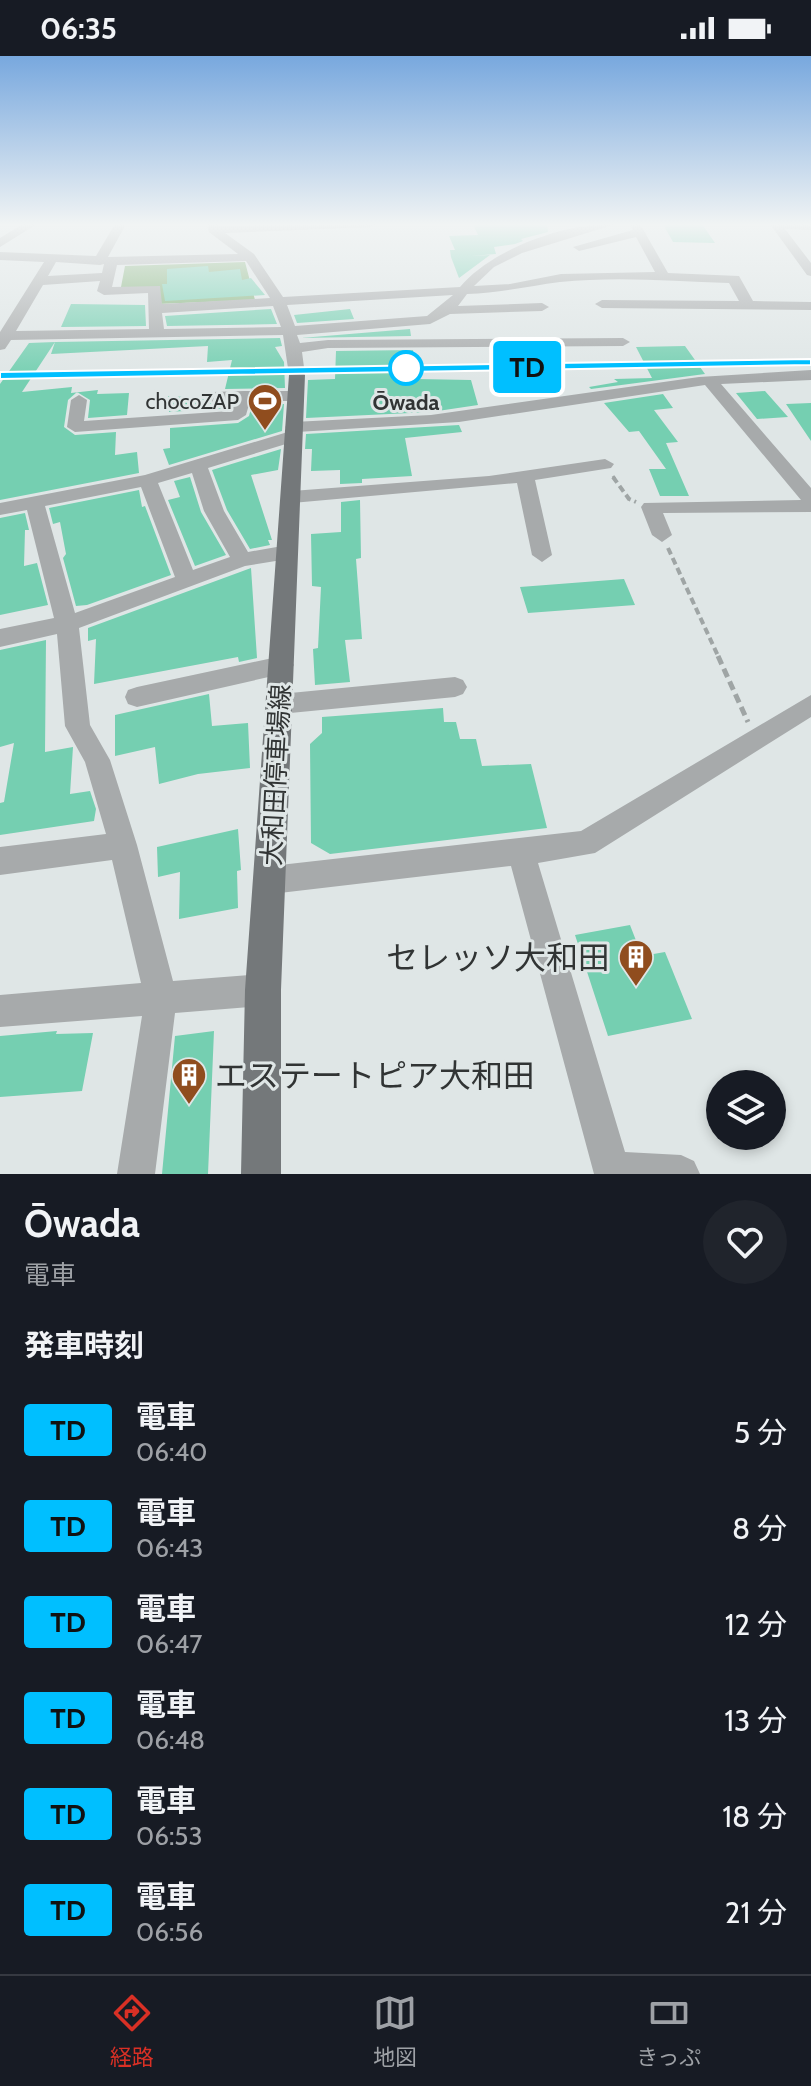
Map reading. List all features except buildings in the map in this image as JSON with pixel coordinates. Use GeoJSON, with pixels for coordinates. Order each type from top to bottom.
{"type":"FeatureCollection","features":[{"type":"Feature","properties":{"kind":"main road","name":"大和田停車場線"},"geometry":{"type":"LineString","coordinates":[[261,1174],[263,990],[292,497],[295,373]]}},
{"type":"Feature","properties":{"kind":"street"},"geometry":{"type":"LineString","coordinates":[[1,339],[40,276]]}},
{"type":"Feature","properties":{"kind":"street"},"geometry":{"type":"LineString","coordinates":[[105,276],[105,284]]}},
{"type":"Feature","properties":{"kind":"street"},"geometry":{"type":"LineString","coordinates":[[265,276],[290,331],[295,373]]}},
{"type":"Feature","properties":{"kind":"street"},"geometry":{"type":"LineString","coordinates":[[1,339],[290,331],[430,320],[446,310],[476,276]]}},
{"type":"Feature","properties":{"kind":"street"},"geometry":{"type":"LineString","coordinates":[[155,309],[510,288],[551,276]]}},
{"type":"Feature","properties":{"kind":"street"},"geometry":{"type":"LineString","coordinates":[[667,276],[734,279],[748,305]]}},
{"type":"Feature","properties":{"kind":"street"},"geometry":{"type":"LineString","coordinates":[[37,281],[155,289],[157,334]]}},
{"type":"Feature","properties":{"kind":"street"},"geometry":{"type":"LineString","coordinates":[[602,304],[811,306]]}},
{"type":"Feature","properties":{"kind":"street"},"geometry":{"type":"LineString","coordinates":[[446,310],[542,307]]}},
{"type":"Feature","properties":{"kind":"street"},"geometry":{"type":"LineString","coordinates":[[213,397],[244,396],[295,373],[328,344],[623,342]]}},
{"type":"Feature","properties":{"kind":"street"},"geometry":{"type":"LineString","coordinates":[[0,509],[148,480],[293,432],[511,410],[597,395],[766,374],[811,375]]}},
{"type":"Feature","properties":{"kind":"street"},"geometry":{"type":"LineString","coordinates":[[711,382],[811,503]]}},
{"type":"Feature","properties":{"kind":"street"},"geometry":{"type":"LineString","coordinates":[[79,400],[75,427],[238,415],[244,396]]}},
{"type":"Feature","properties":{"kind":"street"},"geometry":{"type":"LineString","coordinates":[[292,497],[525,476],[605,464]]}},
{"type":"Feature","properties":{"kind":"street"},"geometry":{"type":"LineString","coordinates":[[198,465],[214,511],[242,560]]}},
{"type":"Feature","properties":{"kind":"street"},"geometry":{"type":"LineString","coordinates":[[525,476],[542,555]]}},
{"type":"Feature","properties":{"kind":"street"},"geometry":{"type":"LineString","coordinates":[[148,480],[187,581]]}},
{"type":"Feature","properties":{"kind":"street"},"geometry":{"type":"LineString","coordinates":[[34,501],[67,624],[78,726],[97,760],[123,845],[161,998],[136,1174]]}},
{"type":"Feature","properties":{"kind":"street"},"geometry":{"type":"LineString","coordinates":[[662,535],[651,507],[811,503]]}},
{"type":"Feature","properties":{"kind":"street"},"geometry":{"type":"LineString","coordinates":[[0,638],[67,624],[242,560],[288,552]]}},
{"type":"Feature","properties":{"kind":"street"},"geometry":{"type":"LineString","coordinates":[[137,697],[282,665]]}},
{"type":"Feature","properties":{"kind":"street"},"geometry":{"type":"LineString","coordinates":[[280,704],[455,687]]}},
{"type":"Feature","properties":{"kind":"street"},"geometry":{"type":"LineString","coordinates":[[271,880],[585,844],[811,705]]}},
{"type":"Feature","properties":{"kind":"street"},"geometry":{"type":"LineString","coordinates":[[0,861],[123,845]]}},
{"type":"Feature","properties":{"kind":"street"},"geometry":{"type":"LineString","coordinates":[[521,852],[613,1172],[681,1174]]}},
{"type":"Feature","properties":{"kind":"street"},"geometry":{"type":"LineString","coordinates":[[0,1011],[263,990]]}},
{"type":"Feature","properties":{"kind":"path"},"geometry":{"type":"LineString","coordinates":[[605,464],[629,499],[651,507]]}},
{"type":"Feature","properties":{"kind":"path"},"geometry":{"type":"LineString","coordinates":[[662,535],[756,739]]}},
{"type":"Feature","properties":{"kind":"green space"},"geometry":{"type":"Polygon","coordinates":[[[123,276],[249,276],[255,300],[157,304],[157,289],[121,287],[123,276]]]}},
{"type":"Feature","properties":{"kind":"railway"},"geometry":{"type":"LineString","coordinates":[[0,376],[811,362]]}},
{"type":"Feature","properties":{"kind":"train","name":"TD"},"geometry":{"type":"LineString","coordinates":[[0,376],[811,362]]}},
{"type":"Feature","properties":{"kind":"place","name":"Ōwada"},"geometry":{"type":"Point","coordinates":[406,368]}},
{"type":"Feature","properties":{"kind":"place","name":"chocoZAP"},"geometry":{"type":"Point","coordinates":[265,432]}},
{"type":"Feature","properties":{"kind":"place","name":"セレッソ大和田"},"geometry":{"type":"Point","coordinates":[636,988]}},
{"type":"Feature","properties":{"kind":"place","name":"エステートピア大和田"},"geometry":{"type":"Point","coordinates":[189,1106]}}]}
